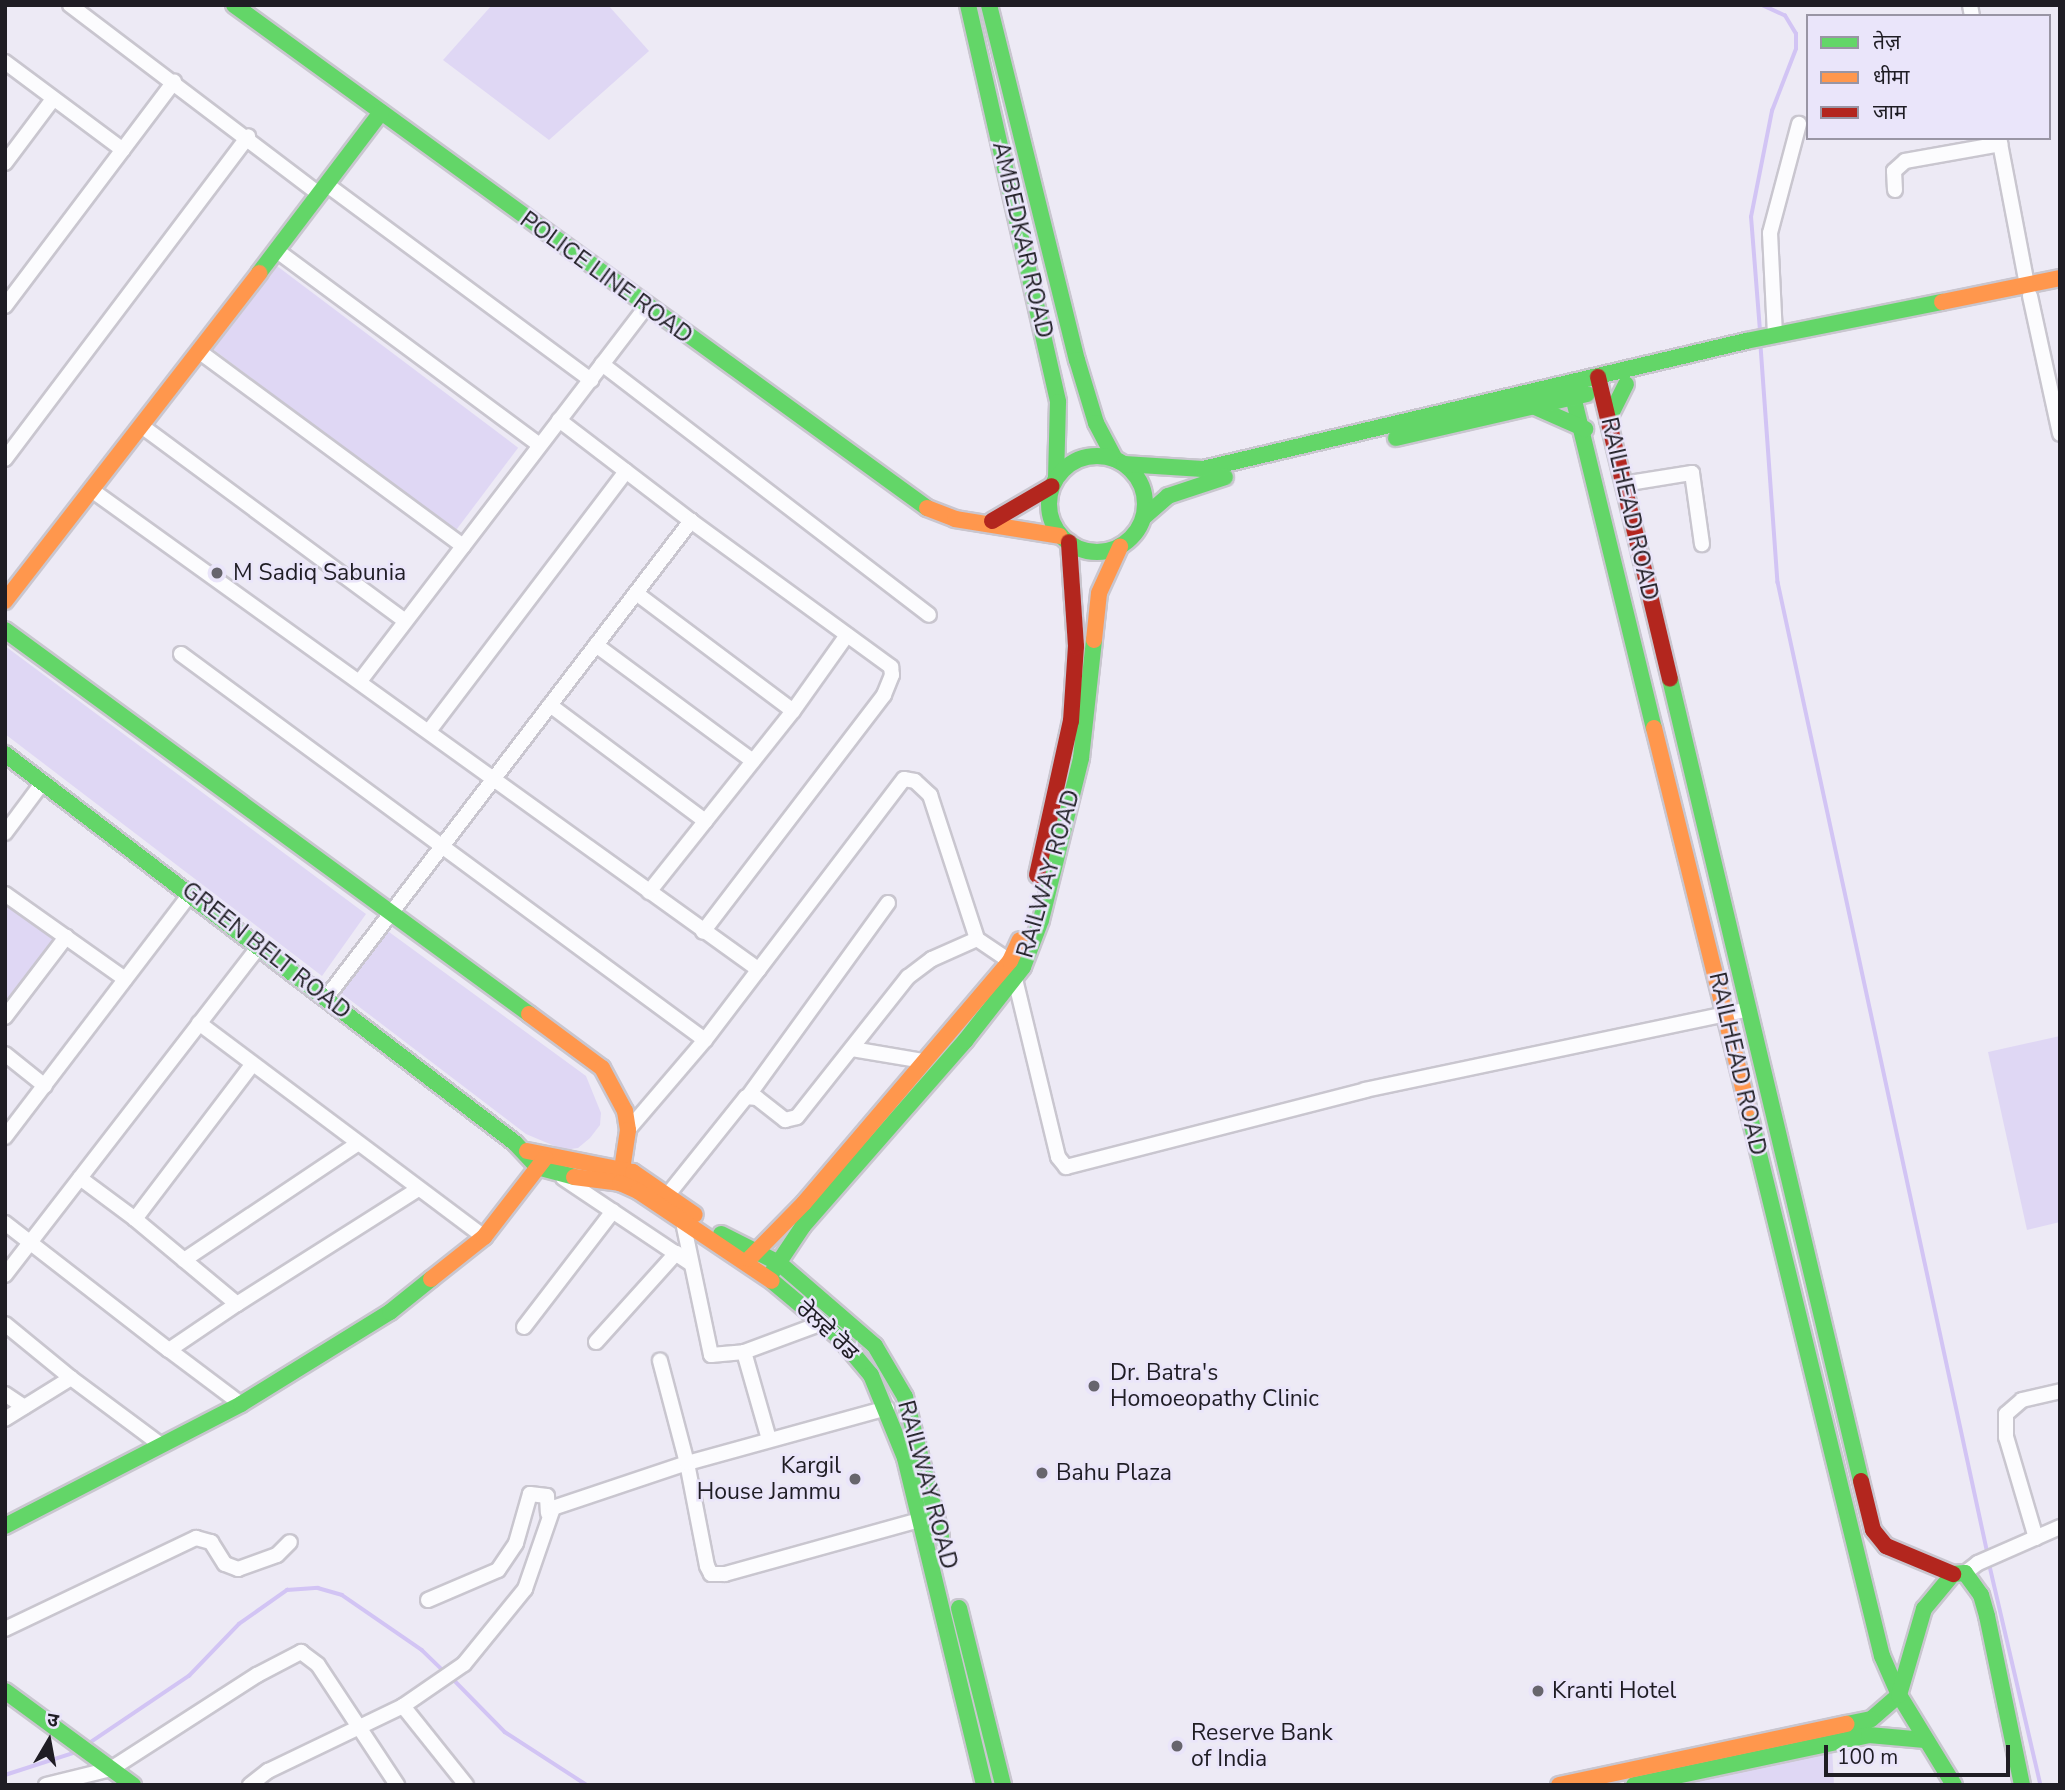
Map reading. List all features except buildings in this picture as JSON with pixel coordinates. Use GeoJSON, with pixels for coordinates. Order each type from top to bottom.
{"type":"FeatureCollection","features":[{"type":"Feature","properties":{"kind":"main road","name":"POLICE LINE ROAD"},"geometry":{"type":"LineString","coordinates":[[234,5],[917,505],[955,519],[992,521],[1065,539]]}},
{"type":"Feature","properties":{"kind":"main road","name":"AMBEDKAR ROAD"},"geometry":{"type":"LineString","coordinates":[[968,5],[1058,402],[1054,482]]}},
{"type":"Feature","properties":{"kind":"main road"},"geometry":{"type":"LineString","coordinates":[[989,5],[1077,360],[1096,423],[1120,462],[1142,485],[1144,517]]}},
{"type":"Feature","properties":{"kind":"main road"},"geometry":{"type":"LineString","coordinates":[[5,601],[143,427],[381,112]]}},
{"type":"Feature","properties":{"kind":"main road"},"geometry":{"type":"LineString","coordinates":[[2028,290],[2060,278]]}},
{"type":"Feature","properties":{"kind":"main road"},"geometry":{"type":"LineString","coordinates":[[1600,383],[1626,384],[1771,340],[2028,290],[2060,289]]}},
{"type":"Feature","properties":{"kind":"main road"},"geometry":{"type":"LineString","coordinates":[[992,521],[1054,482],[1076,461],[1097,456],[1120,462],[1203,469],[1745,350]]}},
{"type":"Feature","properties":{"kind":"main road","name":"RAILHEAD ROAD"},"geometry":{"type":"LineString","coordinates":[[1600,383],[1745,1010],[1791,1187],[1872,1530],[1886,1546],[1959,1574]]}},
{"type":"Feature","properties":{"kind":"main road"},"geometry":{"type":"LineString","coordinates":[[1608,420],[1626,384]]}},
{"type":"Feature","properties":{"kind":"main road"},"geometry":{"type":"LineString","coordinates":[[1054,482],[1050,516],[1065,539],[1080,550],[1102,553],[1120,547],[1137,532],[1144,517],[1168,496],[1199,483],[1535,407],[1572,390]]}},
{"type":"Feature","properties":{"kind":"main road","name":"RAILHEAD ROAD"},"geometry":{"type":"LineString","coordinates":[[1572,390],[1585,429],[1882,1656],[1899,1695],[1954,1785]]}},
{"type":"Feature","properties":{"kind":"main road"},"geometry":{"type":"LineString","coordinates":[[1535,407],[1585,429]]}},
{"type":"Feature","properties":{"kind":"main road"},"geometry":{"type":"LineString","coordinates":[[746,1263],[804,1203],[1010,961],[1028,915],[1071,721],[1076,646],[1065,539]]}},
{"type":"Feature","properties":{"kind":"main road","name":"RAILWAY ROAD"},"geometry":{"type":"LineString","coordinates":[[768,1278],[792,1244],[1015,979],[1041,920],[1088,716],[1099,593],[1120,547]]}},
{"type":"Feature","properties":{"kind":"main road"},"geometry":{"type":"LineString","coordinates":[[5,630],[393,911],[602,1068],[625,1111],[628,1130],[613,1175]]}},
{"type":"Feature","properties":{"kind":"main road","name":"GREEN BELT ROAD"},"geometry":{"type":"LineString","coordinates":[[5,754],[191,893],[525,1150]]}},
{"type":"Feature","properties":{"kind":"main road"},"geometry":{"type":"LineString","coordinates":[[613,1175],[625,1111]]}},
{"type":"Feature","properties":{"kind":"main road","name":"RAILWAY ROAD"},"geometry":{"type":"LineString","coordinates":[[525,1150],[541,1163],[613,1175],[664,1200],[722,1235],[757,1249],[779,1263],[875,1346],[905,1397],[1003,1785]]}},
{"type":"Feature","properties":{"kind":"main road"},"geometry":{"type":"LineString","coordinates":[[5,1526],[241,1404],[390,1312],[484,1237],[541,1163],[562,1177],[613,1175]]}},
{"type":"Feature","properties":{"kind":"main road"},"geometry":{"type":"LineString","coordinates":[[1768,1192],[1791,1187]]}},
{"type":"Feature","properties":{"kind":"main road","name":"ਰੇਲਵੇ ਰੋਡ"},"geometry":{"type":"LineString","coordinates":[[664,1200],[684,1222],[768,1278],[822,1324],[871,1375],[887,1408],[922,1519],[984,1785]]}},
{"type":"Feature","properties":{"kind":"main road"},"geometry":{"type":"LineString","coordinates":[[1634,1785],[1871,1719],[1899,1695],[1924,1609],[1959,1574],[1981,1595],[2022,1785]]}},
{"type":"Feature","properties":{"kind":"main road"},"geometry":{"type":"LineString","coordinates":[[5,1692],[119,1775]]}},
{"type":"Feature","properties":{"kind":"main road"},"geometry":{"type":"LineString","coordinates":[[1559,1785],[1783,1745],[1869,1735],[1925,1740]]}},
{"type":"Feature","properties":{"kind":"street"},"geometry":{"type":"LineString","coordinates":[[70,5],[248,136],[591,380]]}},
{"type":"Feature","properties":{"kind":"street"},"geometry":{"type":"LineString","coordinates":[[5,62],[123,150]]}},
{"type":"Feature","properties":{"kind":"street"},"geometry":{"type":"LineString","coordinates":[[5,306],[174,82]]}},
{"type":"Feature","properties":{"kind":"street"},"geometry":{"type":"LineString","coordinates":[[5,163],[54,99]]}},
{"type":"Feature","properties":{"kind":"street"},"geometry":{"type":"LineString","coordinates":[[1771,340],[1770,233],[1799,124]]}},
{"type":"Feature","properties":{"kind":"street"},"geometry":{"type":"LineString","coordinates":[[5,459],[248,136]]}},
{"type":"Feature","properties":{"kind":"street"},"geometry":{"type":"LineString","coordinates":[[1895,190],[1894,171],[1905,162],[1999,141],[2060,434]]}},
{"type":"Feature","properties":{"kind":"street"},"geometry":{"type":"LineString","coordinates":[[276,250],[540,445]]}},
{"type":"Feature","properties":{"kind":"street"},"geometry":{"type":"LineString","coordinates":[[360,681],[645,308]]}},
{"type":"Feature","properties":{"kind":"street"},"geometry":{"type":"LineString","coordinates":[[200,352],[463,546]]}},
{"type":"Feature","properties":{"kind":"street"},"geometry":{"type":"LineString","coordinates":[[602,364],[929,615]]}},
{"type":"Feature","properties":{"kind":"street"},"geometry":{"type":"LineString","coordinates":[[559,420],[691,521],[891,667],[890,686],[703,932]]}},
{"type":"Feature","properties":{"kind":"street"},"geometry":{"type":"LineString","coordinates":[[143,427],[405,621]]}},
{"type":"Feature","properties":{"kind":"street"},"geometry":{"type":"LineString","coordinates":[[429,731],[626,471]]}},
{"type":"Feature","properties":{"kind":"street"},"geometry":{"type":"LineString","coordinates":[[1623,484],[1692,473],[1702,544]]}},
{"type":"Feature","properties":{"kind":"street"},"geometry":{"type":"LineString","coordinates":[[93,491],[759,971]]}},
{"type":"Feature","properties":{"kind":"street"},"geometry":{"type":"LineString","coordinates":[[326,998],[691,521]]}},
{"type":"Feature","properties":{"kind":"street"},"geometry":{"type":"LineString","coordinates":[[636,593],[793,711]]}},
{"type":"Feature","properties":{"kind":"street"},"geometry":{"type":"LineString","coordinates":[[649,892],[793,711],[848,635]]}},
{"type":"Feature","properties":{"kind":"street"},"geometry":{"type":"LineString","coordinates":[[596,645],[753,761]]}},
{"type":"Feature","properties":{"kind":"street"},"geometry":{"type":"LineString","coordinates":[[181,654],[705,1040]]}},
{"type":"Feature","properties":{"kind":"street"},"geometry":{"type":"LineString","coordinates":[[550,705],[705,821]]}},
{"type":"Feature","properties":{"kind":"street"},"geometry":{"type":"LineString","coordinates":[[628,1130],[705,1040],[899,783],[908,778],[930,795],[977,939],[1010,961]]}},
{"type":"Feature","properties":{"kind":"street"},"geometry":{"type":"LineString","coordinates":[[5,833],[43,782]]}},
{"type":"Feature","properties":{"kind":"street"},"geometry":{"type":"LineString","coordinates":[[5,1137],[191,893]]}},
{"type":"Feature","properties":{"kind":"street"},"geometry":{"type":"LineString","coordinates":[[5,894],[125,979]]}},
{"type":"Feature","properties":{"kind":"street"},"geometry":{"type":"LineString","coordinates":[[664,1200],[749,1095],[888,902]]}},
{"type":"Feature","properties":{"kind":"street"},"geometry":{"type":"LineString","coordinates":[[5,1017],[66,937]]}},
{"type":"Feature","properties":{"kind":"street"},"geometry":{"type":"LineString","coordinates":[[749,1095],[785,1120],[793,1120],[908,977],[932,959],[977,939]]}},
{"type":"Feature","properties":{"kind":"street"},"geometry":{"type":"LineString","coordinates":[[5,1275],[259,946]]}},
{"type":"Feature","properties":{"kind":"street"},"geometry":{"type":"LineString","coordinates":[[1015,979],[1058,1157],[1066,1167],[1365,1090],[1745,1010]]}},
{"type":"Feature","properties":{"kind":"street"},"geometry":{"type":"LineString","coordinates":[[199,1023],[484,1237]]}},
{"type":"Feature","properties":{"kind":"street"},"geometry":{"type":"LineString","coordinates":[[852,1049],[924,1061]]}},
{"type":"Feature","properties":{"kind":"street"},"geometry":{"type":"LineString","coordinates":[[5,1054],[46,1086]]}},
{"type":"Feature","properties":{"kind":"street"},"geometry":{"type":"LineString","coordinates":[[135,1219],[252,1065]]}},
{"type":"Feature","properties":{"kind":"street"},"geometry":{"type":"LineString","coordinates":[[184,1260],[357,1144]]}},
{"type":"Feature","properties":{"kind":"street"},"geometry":{"type":"LineString","coordinates":[[562,1177],[690,1263]]}},
{"type":"Feature","properties":{"kind":"street"},"geometry":{"type":"LineString","coordinates":[[80,1178],[135,1219],[237,1304]]}},
{"type":"Feature","properties":{"kind":"street"},"geometry":{"type":"LineString","coordinates":[[169,1350],[418,1189]]}},
{"type":"Feature","properties":{"kind":"street"},"geometry":{"type":"LineString","coordinates":[[524,1327],[613,1212]]}},
{"type":"Feature","properties":{"kind":"street"},"geometry":{"type":"LineString","coordinates":[[684,1222],[708,1353],[717,1356],[744,1352],[822,1324]]}},
{"type":"Feature","properties":{"kind":"street"},"geometry":{"type":"LineString","coordinates":[[5,1223],[241,1404]]}},
{"type":"Feature","properties":{"kind":"street"},"geometry":{"type":"LineString","coordinates":[[596,1342],[676,1253]]}},
{"type":"Feature","properties":{"kind":"street"},"geometry":{"type":"LineString","coordinates":[[5,1324],[71,1378],[162,1445]]}},
{"type":"Feature","properties":{"kind":"street"},"geometry":{"type":"LineString","coordinates":[[744,1352],[769,1439]]}},
{"type":"Feature","properties":{"kind":"street"},"geometry":{"type":"LineString","coordinates":[[660,1362],[687,1463],[711,1574],[779,1561],[922,1519]]}},
{"type":"Feature","properties":{"kind":"street"},"geometry":{"type":"LineString","coordinates":[[5,1419],[71,1378]]}},
{"type":"Feature","properties":{"kind":"street"},"geometry":{"type":"LineString","coordinates":[[2036,1538],[2006,1437],[2006,1414],[2022,1400],[2060,1391]]}},
{"type":"Feature","properties":{"kind":"street"},"geometry":{"type":"LineString","coordinates":[[5,1394],[24,1407]]}},
{"type":"Feature","properties":{"kind":"street"},"geometry":{"type":"LineString","coordinates":[[548,1513],[568,1500],[687,1463],[887,1408]]}},
{"type":"Feature","properties":{"kind":"street"},"geometry":{"type":"LineString","coordinates":[[250,1785],[268,1771],[402,1706],[449,1676],[525,1589],[548,1513],[549,1499],[538,1495],[528,1497],[516,1543],[498,1570],[428,1600]]}},
{"type":"Feature","properties":{"kind":"street"},"geometry":{"type":"LineString","coordinates":[[1959,1574],[2060,1527]]}},
{"type":"Feature","properties":{"kind":"street"},"geometry":{"type":"LineString","coordinates":[[5,1629],[196,1538],[211,1542],[225,1564],[238,1569],[277,1555],[290,1542]]}},
{"type":"Feature","properties":{"kind":"street"},"geometry":{"type":"LineString","coordinates":[[46,1785],[119,1775],[257,1675],[301,1652],[318,1665],[397,1785]]}},
{"type":"Feature","properties":{"kind":"street"},"geometry":{"type":"LineString","coordinates":[[402,1706],[466,1785]]}},
{"type":"Feature","properties":{"kind":"shaded area"},"geometry":{"type":"Polygon","coordinates":[[[492,5],[608,5],[649,51],[549,140],[443,60],[492,5]]]}},
{"type":"Feature","properties":{"kind":"shaded area"},"geometry":{"type":"Polygon","coordinates":[[[269,260],[518,448],[455,532],[206,344],[269,260]]]}},
{"type":"Feature","properties":{"kind":"shaded area"},"geometry":{"type":"Polygon","coordinates":[[[5,646],[366,914],[322,976],[5,734],[5,646]]]}},
{"type":"Feature","properties":{"kind":"shaded area"},"geometry":{"type":"Polygon","coordinates":[[[5,898],[56,938],[5,1002],[5,898]]]}},
{"type":"Feature","properties":{"kind":"shaded area"},"geometry":{"type":"Polygon","coordinates":[[[385,929],[586,1076],[601,1113],[600,1125],[590,1138],[578,1148],[564,1150],[526,1134],[337,990],[385,929]]]}},
{"type":"Feature","properties":{"kind":"shaded area"},"geometry":{"type":"Polygon","coordinates":[[[2060,1036],[2060,1222],[2027,1230],[1988,1052],[2060,1036]]]}},
{"type":"Feature","properties":{"kind":"shaded area"},"geometry":{"type":"Polygon","coordinates":[[[1832,1747],[1834,1785],[1651,1785],[1832,1747]]]}},
{"type":"Feature","properties":{"kind":"waterway"},"geometry":{"type":"LineString","coordinates":[[1760,331],[1751,217],[1772,111],[1796,49],[1796,34],[1785,16],[1761,5]]}},
{"type":"Feature","properties":{"kind":"waterway"},"geometry":{"type":"LineString","coordinates":[[1761,346],[1778,582],[1988,1554]]}},
{"type":"Feature","properties":{"kind":"waterway"},"geometry":{"type":"LineString","coordinates":[[1989,1562],[2041,1785]]}},
{"type":"Feature","properties":{"kind":"waterway"},"geometry":{"type":"LineString","coordinates":[[88,1744],[189,1676],[239,1624],[287,1590],[318,1588],[342,1595],[422,1650],[444,1671]]}},
{"type":"Feature","properties":{"kind":"waterway"},"geometry":{"type":"LineString","coordinates":[[450,1676],[505,1732],[587,1785]]}},
{"type":"Feature","properties":{"kind":"waterway"},"geometry":{"type":"LineString","coordinates":[[5,1775],[76,1752]]}},
{"type":"Feature","properties":{"kind":"traffic: fast"},"geometry":{"type":"LineString","coordinates":[[234,5],[927,508]]}},
{"type":"Feature","properties":{"kind":"traffic: fast"},"geometry":{"type":"LineString","coordinates":[[968,5],[1058,402],[1056,477]]}},
{"type":"Feature","properties":{"kind":"traffic: fast"},"geometry":{"type":"LineString","coordinates":[[989,5],[1077,360],[1096,423],[1115,459]]}},
{"type":"Feature","properties":{"kind":"traffic: fast"},"geometry":{"type":"LineString","coordinates":[[259,273],[381,112]]}},
{"type":"Feature","properties":{"kind":"traffic: fast"},"geometry":{"type":"LineString","coordinates":[[1124,464],[1203,469],[1746,341],[1942,302]]}},
{"type":"Feature","properties":{"kind":"traffic: fast"},"geometry":{"type":"LineString","coordinates":[[1570,384],[1654,728]]}},
{"type":"Feature","properties":{"kind":"traffic: fast"},"geometry":{"type":"LineString","coordinates":[[1608,420],[1626,384]]}},
{"type":"Feature","properties":{"kind":"traffic: fast"},"geometry":{"type":"LineString","coordinates":[[1396,438],[1587,394]]}},
{"type":"Feature","properties":{"kind":"traffic: fast"},"geometry":{"type":"LineString","coordinates":[[1535,407],[1585,429]]}},
{"type":"Feature","properties":{"kind":"traffic: fast"},"geometry":{"type":"LineString","coordinates":[[1097,456],[1115,460],[1131,470],[1141,486],[1145,504],[1141,522],[1131,538],[1115,548],[1097,552],[1079,548],[1063,538],[1053,522],[1049,504],[1053,486],[1063,470],[1079,460],[1097,456]]}},
{"type":"Feature","properties":{"kind":"traffic: fast"},"geometry":{"type":"LineString","coordinates":[[1144,517],[1168,496],[1225,477]]}},
{"type":"Feature","properties":{"kind":"traffic: fast"},"geometry":{"type":"LineString","coordinates":[[5,630],[529,1014]]}},
{"type":"Feature","properties":{"kind":"traffic: fast"},"geometry":{"type":"LineString","coordinates":[[771,1274],[803,1226],[965,1041],[1023,967],[1041,920],[1081,758],[1094,640]]}},
{"type":"Feature","properties":{"kind":"traffic: fast"},"geometry":{"type":"LineString","coordinates":[[1670,679],[1861,1481]]}},
{"type":"Feature","properties":{"kind":"traffic: fast"},"geometry":{"type":"LineString","coordinates":[[5,754],[515,1143],[537,1167],[574,1177]]}},
{"type":"Feature","properties":{"kind":"traffic: fast"},"geometry":{"type":"LineString","coordinates":[[1748,1109],[1882,1656],[1899,1695],[1871,1719],[1847,1724]]}},
{"type":"Feature","properties":{"kind":"traffic: fast"},"geometry":{"type":"LineString","coordinates":[[721,1234],[779,1263],[875,1346],[905,1397],[941,1536]]}},
{"type":"Feature","properties":{"kind":"traffic: fast"},"geometry":{"type":"LineString","coordinates":[[5,1526],[241,1404],[390,1312],[431,1279]]}},
{"type":"Feature","properties":{"kind":"traffic: fast"},"geometry":{"type":"LineString","coordinates":[[772,1281],[840,1338],[871,1375],[905,1458],[984,1785]]}},
{"type":"Feature","properties":{"kind":"traffic: fast"},"geometry":{"type":"LineString","coordinates":[[1954,1785],[1899,1695],[1924,1609],[1953,1574],[1965,1573],[1981,1595],[1987,1616],[2022,1785]]}},
{"type":"Feature","properties":{"kind":"traffic: fast"},"geometry":{"type":"LineString","coordinates":[[959,1608],[1003,1785]]}},
{"type":"Feature","properties":{"kind":"traffic: fast"},"geometry":{"type":"LineString","coordinates":[[5,1691],[133,1785]]}},
{"type":"Feature","properties":{"kind":"traffic: fast"},"geometry":{"type":"LineString","coordinates":[[1634,1785],[1869,1735],[1925,1740]]}},
{"type":"Feature","properties":{"kind":"traffic: slow"},"geometry":{"type":"LineString","coordinates":[[5,601],[259,273]]}},
{"type":"Feature","properties":{"kind":"traffic: slow"},"geometry":{"type":"LineString","coordinates":[[1942,302],[2060,278]]}},
{"type":"Feature","properties":{"kind":"traffic: slow"},"geometry":{"type":"LineString","coordinates":[[927,508],[955,519],[1060,536]]}},
{"type":"Feature","properties":{"kind":"traffic: slow"},"geometry":{"type":"LineString","coordinates":[[1094,640],[1099,593],[1120,547]]}},
{"type":"Feature","properties":{"kind":"traffic: slow"},"geometry":{"type":"LineString","coordinates":[[1654,728],[1748,1109]]}},
{"type":"Feature","properties":{"kind":"traffic: slow"},"geometry":{"type":"LineString","coordinates":[[749,1259],[804,1203],[1010,961],[1020,940]]}},
{"type":"Feature","properties":{"kind":"traffic: slow"},"geometry":{"type":"LineString","coordinates":[[529,1014],[602,1068],[625,1111],[628,1130],[620,1183]]}},
{"type":"Feature","properties":{"kind":"traffic: slow"},"geometry":{"type":"LineString","coordinates":[[527,1151],[633,1172],[695,1215]]}},
{"type":"Feature","properties":{"kind":"traffic: slow"},"geometry":{"type":"LineString","coordinates":[[431,1279],[484,1237],[545,1158]]}},
{"type":"Feature","properties":{"kind":"traffic: slow"},"geometry":{"type":"LineString","coordinates":[[574,1177],[620,1183],[638,1191],[772,1281]]}},
{"type":"Feature","properties":{"kind":"traffic: slow"},"geometry":{"type":"LineString","coordinates":[[1559,1785],[1847,1724]]}},
{"type":"Feature","properties":{"kind":"traffic: jam"},"geometry":{"type":"LineString","coordinates":[[1598,377],[1670,679]]}},
{"type":"Feature","properties":{"kind":"traffic: jam"},"geometry":{"type":"LineString","coordinates":[[992,521],[1052,486]]}},
{"type":"Feature","properties":{"kind":"traffic: jam"},"geometry":{"type":"LineString","coordinates":[[1037,875],[1071,721],[1076,646],[1069,542]]}},
{"type":"Feature","properties":{"kind":"traffic: jam"},"geometry":{"type":"LineString","coordinates":[[1861,1481],[1873,1530],[1886,1546],[1953,1574]]}},
{"type":"Feature","properties":{"kind":"place","name":"M Sadiq Sabunia"},"geometry":{"type":"Point","coordinates":[217,573]}},
{"type":"Feature","properties":{"kind":"place","name":"Dr. Batra's Homoeopathy Clinic"},"geometry":{"type":"Point","coordinates":[1094,1386]}},
{"type":"Feature","properties":{"kind":"place","name":"Bahu Plaza"},"geometry":{"type":"Point","coordinates":[1042,1473]}},
{"type":"Feature","properties":{"kind":"place","name":"Kargil House Jammu"},"geometry":{"type":"Point","coordinates":[855,1479]}},
{"type":"Feature","properties":{"kind":"place","name":"Kranti Hotel"},"geometry":{"type":"Point","coordinates":[1538,1691]}},
{"type":"Feature","properties":{"kind":"place","name":"Reserve Bank of India"},"geometry":{"type":"Point","coordinates":[1177,1746]}}]}
